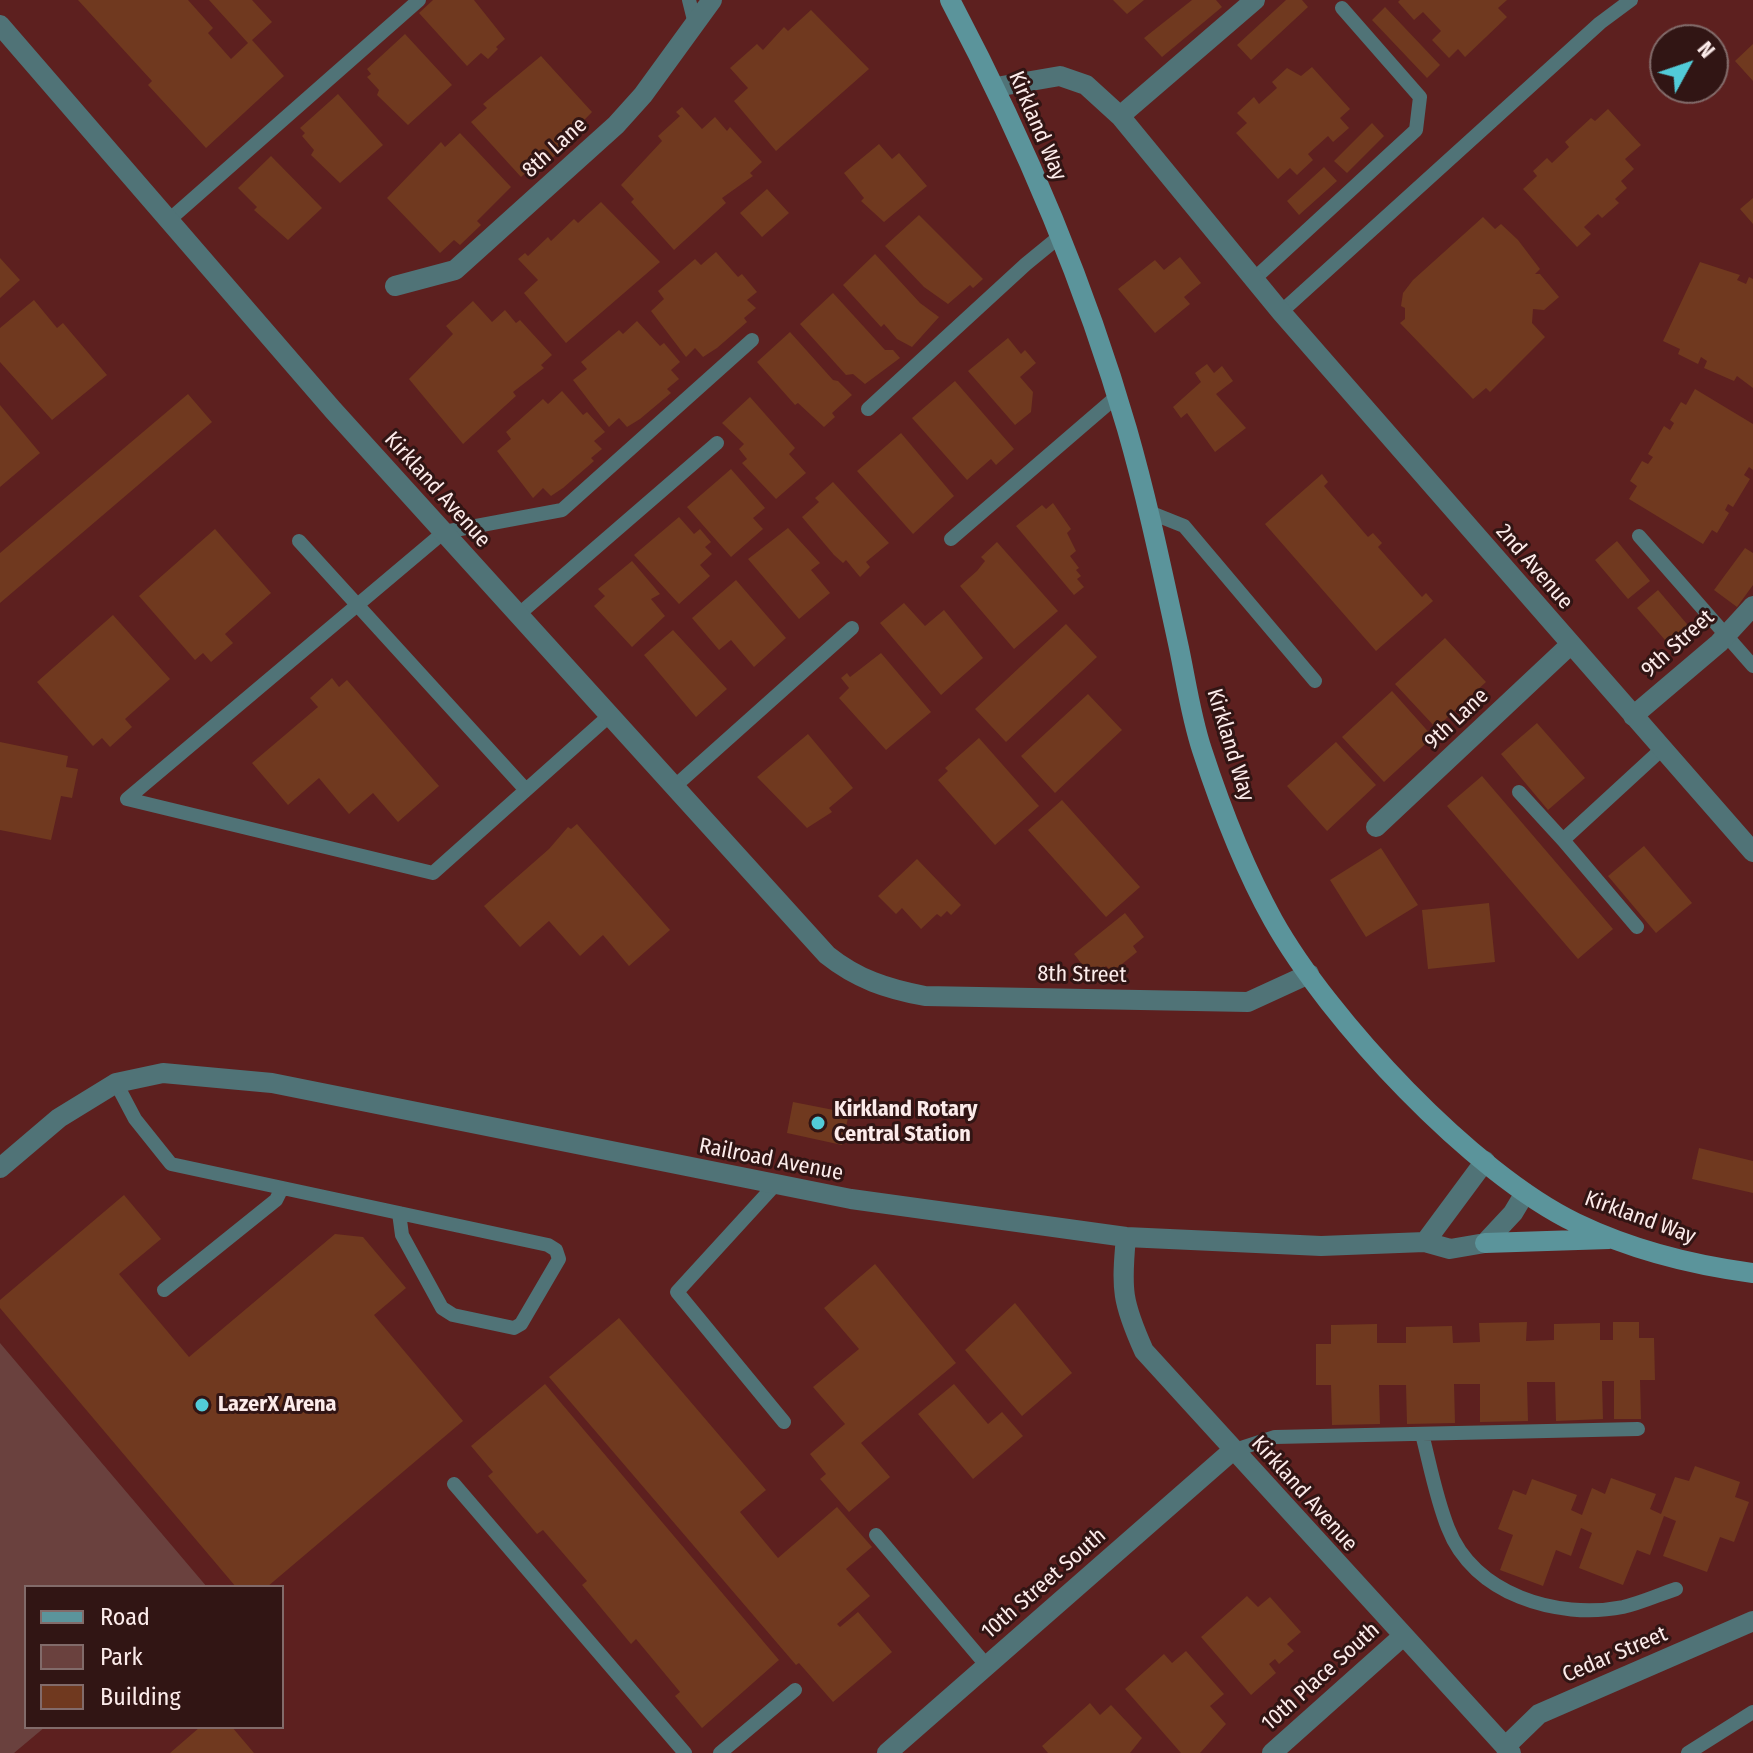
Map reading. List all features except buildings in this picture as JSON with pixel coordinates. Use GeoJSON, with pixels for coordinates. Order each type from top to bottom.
{"type":"FeatureCollection","features":[{"type":"Feature","properties":{"kind":"main road","name":"Kirkland Way"},"geometry":{"type":"LineString","coordinates":[[950,0],[996,87],[1059,237],[1116,397],[1149,512],[1201,746],[1246,867],[1275,923],[1309,974],[1375,1055],[1445,1127],[1525,1193],[1574,1222],[1613,1239],[1707,1267],[1753,1273]]}},
{"type":"Feature","properties":{"kind":"main road"},"geometry":{"type":"LineString","coordinates":[[1485,1243],[1613,1239]]}},
{"type":"Feature","properties":{"kind":"street","name":"8th Lane"},"geometry":{"type":"LineString","coordinates":[[395,286],[455,270],[616,125],[712,0]]}},
{"type":"Feature","properties":{"kind":"street"},"geometry":{"type":"LineString","coordinates":[[1120,116],[1255,0]]}},
{"type":"Feature","properties":{"kind":"street","name":"Kirkland Avenue"},"geometry":{"type":"LineString","coordinates":[[0,25],[518,615],[827,955],[852,974]]}},
{"type":"Feature","properties":{"kind":"street","name":"2nd Avenue"},"geometry":{"type":"LineString","coordinates":[[996,87],[1060,76],[1086,85],[1120,116],[1281,312],[1753,852]]}},
{"type":"Feature","properties":{"kind":"street","name":"9th Street"},"geometry":{"type":"LineString","coordinates":[[1633,716],[1727,634],[1753,606]]}},
{"type":"Feature","properties":{"kind":"street","name":"9th Lane"},"geometry":{"type":"LineString","coordinates":[[1376,827],[1570,645]]}},
{"type":"Feature","properties":{"kind":"street","name":"8th Street"},"geometry":{"type":"LineString","coordinates":[[852,974],[889,990],[925,996],[1248,1002],[1309,974]]}},
{"type":"Feature","properties":{"kind":"street","name":"Railroad Avenue"},"geometry":{"type":"LineString","coordinates":[[0,1168],[59,1118],[116,1083],[163,1073],[272,1083],[774,1186],[1126,1237],[1321,1246],[1425,1242],[1450,1249],[1485,1243]]}},
{"type":"Feature","properties":{"kind":"street"},"geometry":{"type":"LineString","coordinates":[[1425,1242],[1485,1161]]}},
{"type":"Feature","properties":{"kind":"street"},"geometry":{"type":"LineString","coordinates":[[1485,1243],[1513,1213],[1525,1193]]}},
{"type":"Feature","properties":{"kind":"street","name":"Kirkland Avenue"},"geometry":{"type":"LineString","coordinates":[[1126,1237],[1121,1288],[1125,1308],[1144,1351],[1508,1750]]}},
{"type":"Feature","properties":{"kind":"street","name":"10th Street South"},"geometry":{"type":"LineString","coordinates":[[887,1753],[1232,1451]]}},
{"type":"Feature","properties":{"kind":"street","name":"Cedar Street"},"geometry":{"type":"LineString","coordinates":[[1508,1750],[1539,1714],[1753,1621]]}},
{"type":"Feature","properties":{"kind":"street","name":"10th Place South"},"geometry":{"type":"LineString","coordinates":[[1272,1753],[1402,1637]]}},
{"type":"Feature","properties":{"kind":"lane"},"geometry":{"type":"LineString","coordinates":[[169,220],[419,0]]}},
{"type":"Feature","properties":{"kind":"lane"},"geometry":{"type":"LineString","coordinates":[[689,0],[695,24]]}},
{"type":"Feature","properties":{"kind":"lane"},"geometry":{"type":"LineString","coordinates":[[1281,312],[1588,33],[1631,0]]}},
{"type":"Feature","properties":{"kind":"lane"},"geometry":{"type":"LineString","coordinates":[[1254,279],[1416,130],[1420,97],[1342,8]]}},
{"type":"Feature","properties":{"kind":"lane"},"geometry":{"type":"LineString","coordinates":[[868,409],[1059,237]]}},
{"type":"Feature","properties":{"kind":"lane"},"geometry":{"type":"LineString","coordinates":[[609,716],[433,873],[127,799],[444,532],[562,510],[752,340]]}},
{"type":"Feature","properties":{"kind":"lane"},"geometry":{"type":"LineString","coordinates":[[951,539],[1116,397]]}},
{"type":"Feature","properties":{"kind":"lane"},"geometry":{"type":"LineString","coordinates":[[518,615],[717,443]]}},
{"type":"Feature","properties":{"kind":"lane"},"geometry":{"type":"LineString","coordinates":[[1149,512],[1184,526],[1315,681]]}},
{"type":"Feature","properties":{"kind":"lane"},"geometry":{"type":"LineString","coordinates":[[1639,536],[1753,666]]}},
{"type":"Feature","properties":{"kind":"lane"},"geometry":{"type":"LineString","coordinates":[[299,541],[360,603],[526,790]]}},
{"type":"Feature","properties":{"kind":"lane"},"geometry":{"type":"LineString","coordinates":[[674,787],[852,628]]}},
{"type":"Feature","properties":{"kind":"lane"},"geometry":{"type":"LineString","coordinates":[[1563,840],[1662,749]]}},
{"type":"Feature","properties":{"kind":"lane"},"geometry":{"type":"LineString","coordinates":[[1519,792],[1637,927]]}},
{"type":"Feature","properties":{"kind":"lane"},"geometry":{"type":"LineString","coordinates":[[116,1083],[135,1119],[171,1164],[548,1245],[556,1250],[559,1259],[521,1324],[514,1328],[453,1315],[442,1308],[402,1235],[399,1213]]}},
{"type":"Feature","properties":{"kind":"lane"},"geometry":{"type":"LineString","coordinates":[[774,1186],[677,1292],[784,1422]]}},
{"type":"Feature","properties":{"kind":"lane"},"geometry":{"type":"LineString","coordinates":[[164,1290],[276,1200],[282,1188]]}},
{"type":"Feature","properties":{"kind":"lane"},"geometry":{"type":"LineString","coordinates":[[1232,1451],[1275,1437],[1638,1429]]}},
{"type":"Feature","properties":{"kind":"lane"},"geometry":{"type":"LineString","coordinates":[[1422,1434],[1448,1528],[1474,1569],[1494,1587],[1516,1596],[1579,1609],[1622,1607],[1676,1589]]}},
{"type":"Feature","properties":{"kind":"lane"},"geometry":{"type":"LineString","coordinates":[[454,1484],[685,1753]]}},
{"type":"Feature","properties":{"kind":"lane"},"geometry":{"type":"LineString","coordinates":[[876,1535],[987,1666]]}},
{"type":"Feature","properties":{"kind":"lane"},"geometry":{"type":"LineString","coordinates":[[720,1753],[795,1690]]}},
{"type":"Feature","properties":{"kind":"lane"},"geometry":{"type":"LineString","coordinates":[[1688,1753],[1753,1712]]}},
{"type":"Feature","properties":{"kind":"green space"},"geometry":{"type":"Polygon","coordinates":[[[0,1343],[205,1585],[24,1585],[24,1729],[43,1729],[14,1753],[0,1753],[0,1343]]]}},
{"type":"Feature","properties":{"kind":"place","name":"Kirkland Rotary Central Station"},"geometry":{"type":"Point","coordinates":[818,1123]}},
{"type":"Feature","properties":{"kind":"place","name":"LazerX Arena"},"geometry":{"type":"Point","coordinates":[202,1405]}}]}
